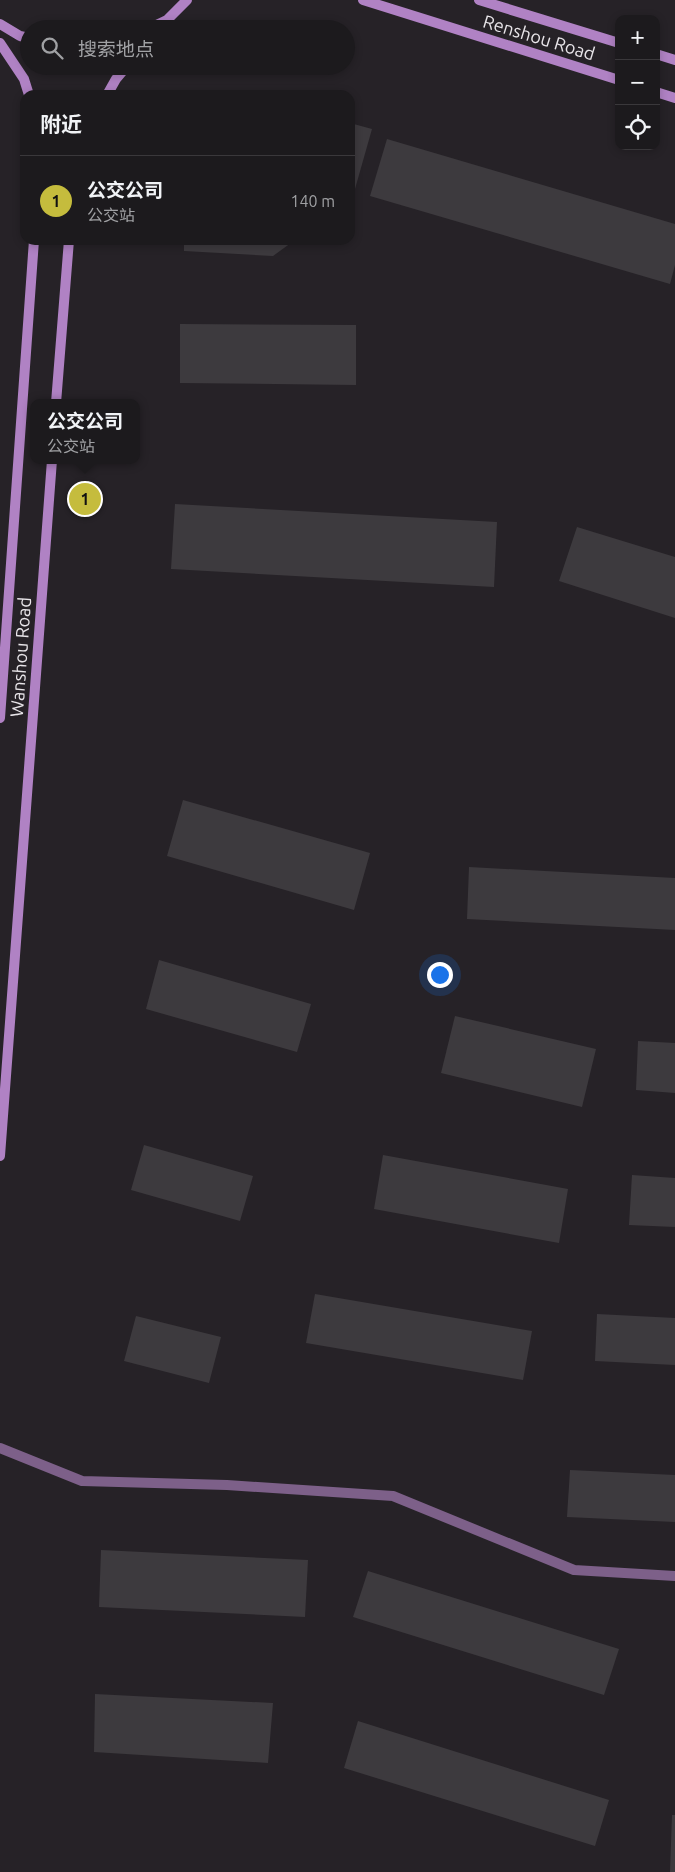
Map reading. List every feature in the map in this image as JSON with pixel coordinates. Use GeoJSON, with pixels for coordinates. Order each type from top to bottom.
{"type":"FeatureCollection","features":[{"type":"Feature","properties":{"kind":"main road"},"geometry":{"type":"LineString","coordinates":[[166,20],[187,0]]}},
{"type":"Feature","properties":{"kind":"main road","name":"Renshou Road"},"geometry":{"type":"LineString","coordinates":[[363,0],[615,79]]}},
{"type":"Feature","properties":{"kind":"main road","name":"Renshou Road"},"geometry":{"type":"LineString","coordinates":[[479,0],[615,42]]}},
{"type":"Feature","properties":{"kind":"main road"},"geometry":{"type":"LineString","coordinates":[[0,24],[20,36]]}},
{"type":"Feature","properties":{"kind":"main road"},"geometry":{"type":"LineString","coordinates":[[0,43],[20,73]]}},
{"type":"Feature","properties":{"kind":"main road"},"geometry":{"type":"LineString","coordinates":[[660,55],[675,60]]}},
{"type":"Feature","properties":{"kind":"main road"},"geometry":{"type":"LineString","coordinates":[[21,75],[27,90]]}},
{"type":"Feature","properties":{"kind":"main road"},"geometry":{"type":"LineString","coordinates":[[110,90],[119,75]]}},
{"type":"Feature","properties":{"kind":"main road"},"geometry":{"type":"LineString","coordinates":[[660,93],[675,98]]}},
{"type":"Feature","properties":{"kind":"main road","name":"Wanshou Road"},"geometry":{"type":"LineString","coordinates":[[0,718],[34,245]]}},
{"type":"Feature","properties":{"kind":"main road"},"geometry":{"type":"LineString","coordinates":[[56,399],[69,245]]}},
{"type":"Feature","properties":{"kind":"main road","name":"Wanshou Road"},"geometry":{"type":"LineString","coordinates":[[0,1156],[52,464]]}},
{"type":"Feature","properties":{"kind":"street"},"geometry":{"type":"LineString","coordinates":[[0,1448],[82,1482],[227,1485],[393,1496],[574,1570],[675,1576]]}},
{"type":"Feature","properties":{"kind":"building"},"geometry":{"type":"Polygon","coordinates":[[[355,124],[372,129],[355,189],[355,124]]]}},
{"type":"Feature","properties":{"kind":"building"},"geometry":{"type":"Polygon","coordinates":[[[387,139],[675,224],[675,265],[670,284],[370,196],[387,139]]]}},
{"type":"Feature","properties":{"kind":"building"},"geometry":{"type":"Polygon","coordinates":[[[184,245],[288,245],[273,256],[184,251],[184,245]]]}},
{"type":"Feature","properties":{"kind":"building"},"geometry":{"type":"Polygon","coordinates":[[[180,324],[356,325],[356,385],[180,383],[180,324]]]}},
{"type":"Feature","properties":{"kind":"building"},"geometry":{"type":"Polygon","coordinates":[[[175,504],[497,522],[494,587],[171,569],[175,504]]]}},
{"type":"Feature","properties":{"kind":"building"},"geometry":{"type":"Polygon","coordinates":[[[577,527],[675,557],[675,618],[559,581],[577,527]]]}},
{"type":"Feature","properties":{"kind":"building"},"geometry":{"type":"Polygon","coordinates":[[[183,800],[370,853],[354,910],[167,856],[183,800]]]}},
{"type":"Feature","properties":{"kind":"building"},"geometry":{"type":"Polygon","coordinates":[[[469,867],[675,878],[675,930],[467,919],[469,867]]]}},
{"type":"Feature","properties":{"kind":"building"},"geometry":{"type":"Polygon","coordinates":[[[159,960],[311,1004],[297,1052],[146,1009],[159,960]]]}},
{"type":"Feature","properties":{"kind":"building"},"geometry":{"type":"Polygon","coordinates":[[[455,1016],[596,1049],[582,1107],[441,1073],[455,1016]]]}},
{"type":"Feature","properties":{"kind":"building"},"geometry":{"type":"Polygon","coordinates":[[[638,1041],[675,1043],[675,1093],[636,1090],[638,1041]]]}},
{"type":"Feature","properties":{"kind":"building"},"geometry":{"type":"Polygon","coordinates":[[[144,1145],[253,1176],[240,1221],[131,1190],[144,1145]]]}},
{"type":"Feature","properties":{"kind":"building"},"geometry":{"type":"Polygon","coordinates":[[[383,1155],[568,1189],[559,1243],[374,1209],[383,1155]]]}},
{"type":"Feature","properties":{"kind":"building"},"geometry":{"type":"Polygon","coordinates":[[[632,1175],[675,1178],[675,1227],[629,1225],[632,1175]]]}},
{"type":"Feature","properties":{"kind":"building"},"geometry":{"type":"Polygon","coordinates":[[[315,1294],[532,1331],[523,1380],[306,1343],[315,1294]]]}},
{"type":"Feature","properties":{"kind":"building"},"geometry":{"type":"Polygon","coordinates":[[[597,1314],[675,1318],[675,1365],[595,1361],[597,1314]]]}},
{"type":"Feature","properties":{"kind":"building"},"geometry":{"type":"Polygon","coordinates":[[[136,1316],[221,1337],[209,1383],[124,1361],[136,1316]]]}},
{"type":"Feature","properties":{"kind":"building"},"geometry":{"type":"Polygon","coordinates":[[[570,1470],[675,1475],[675,1522],[567,1517],[570,1470]]]}},
{"type":"Feature","properties":{"kind":"building"},"geometry":{"type":"Polygon","coordinates":[[[101,1550],[308,1560],[305,1617],[99,1607],[101,1550]]]}},
{"type":"Feature","properties":{"kind":"building"},"geometry":{"type":"Polygon","coordinates":[[[368,1571],[619,1649],[604,1695],[353,1617],[368,1571]]]}},
{"type":"Feature","properties":{"kind":"building"},"geometry":{"type":"Polygon","coordinates":[[[95,1694],[273,1703],[268,1763],[94,1752],[95,1694]]]}},
{"type":"Feature","properties":{"kind":"building"},"geometry":{"type":"Polygon","coordinates":[[[358,1721],[609,1800],[595,1846],[344,1768],[358,1721]]]}},
{"type":"Feature","properties":{"kind":"building"},"geometry":{"type":"Polygon","coordinates":[[[672,1815],[675,1815],[675,1872],[670,1872],[672,1815]]]}},
{"type":"Feature","properties":{"kind":"place","name":"公交公司"},"geometry":{"type":"Point","coordinates":[85,499]}}]}
